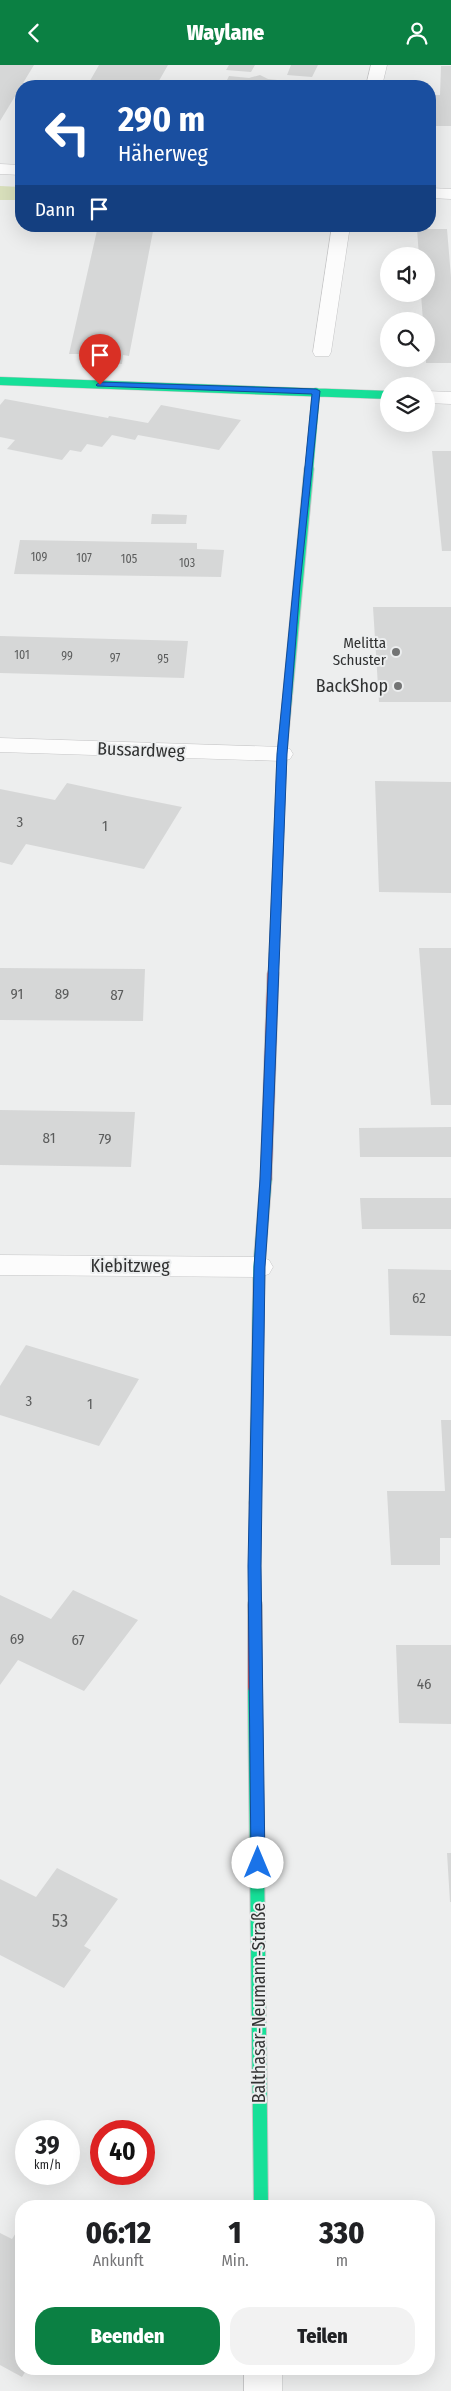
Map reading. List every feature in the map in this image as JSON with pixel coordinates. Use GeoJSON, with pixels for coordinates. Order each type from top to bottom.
{"type":"FeatureCollection","features":[{"type":"Feature","properties":{"kind":"street"},"geometry":{"type":"LineString","coordinates":[[375,80],[379,65]]}},
{"type":"Feature","properties":{"kind":"street"},"geometry":{"type":"LineString","coordinates":[[0,169],[15,170]]}},
{"type":"Feature","properties":{"kind":"street"},"geometry":{"type":"LineString","coordinates":[[436,193],[451,194]]}},
{"type":"Feature","properties":{"kind":"street"},"geometry":{"type":"LineString","coordinates":[[322,352],[340,232]]}},
{"type":"Feature","properties":{"kind":"street"},"geometry":{"type":"LineString","coordinates":[[0,381],[380,395]]}},
{"type":"Feature","properties":{"kind":"street","name":"Balthasar-Neumann-Straße"},"geometry":{"type":"LineString","coordinates":[[261,2200],[254,1566],[259,1267],[266,1179],[282,754],[316,391]]}},
{"type":"Feature","properties":{"kind":"street"},"geometry":{"type":"LineString","coordinates":[[435,397],[451,398]]}},
{"type":"Feature","properties":{"kind":"street","name":"Bussardweg"},"geometry":{"type":"LineString","coordinates":[[0,745],[282,754]]}},
{"type":"Feature","properties":{"kind":"street","name":"Kiebitzweg"},"geometry":{"type":"LineString","coordinates":[[0,1265],[259,1267]]}},
{"type":"Feature","properties":{"kind":"street"},"geometry":{"type":"LineString","coordinates":[[263,2375],[263,2391]]}},
{"type":"Feature","properties":{"kind":"green space"},"geometry":{"type":"Polygon","coordinates":[[[0,186],[15,187],[15,200],[0,200],[0,186]]]}},
{"type":"Feature","properties":{"kind":"building"},"geometry":{"type":"Polygon","coordinates":[[[0,65],[34,65],[25,80],[15,80],[15,96],[0,121],[0,65]]]}},
{"type":"Feature","properties":{"kind":"building"},"geometry":{"type":"Polygon","coordinates":[[[99,65],[168,65],[159,80],[90,80],[99,65]]]}},
{"type":"Feature","properties":{"kind":"building"},"geometry":{"type":"Polygon","coordinates":[[[229,65],[255,65],[251,72],[226,70],[229,65]]]}},
{"type":"Feature","properties":{"kind":"building"},"geometry":{"type":"Polygon","coordinates":[[[291,65],[318,65],[312,77],[287,75],[291,65]]]}},
{"type":"Feature","properties":{"kind":"building"},"geometry":{"type":"Polygon","coordinates":[[[441,66],[451,66],[451,126],[436,126],[436,95],[440,95],[441,66]]]}},
{"type":"Feature","properties":{"kind":"building"},"geometry":{"type":"Polygon","coordinates":[[[260,75],[268,79],[277,80],[227,80],[229,76],[249,78],[260,75]]]}},
{"type":"Feature","properties":{"kind":"building"},"geometry":{"type":"Polygon","coordinates":[[[436,229],[447,229],[451,277],[451,363],[435,363],[435,312],[422,312],[422,302],[435,302],[435,247],[418,247],[417,232],[436,232],[436,229]]]}},
{"type":"Feature","properties":{"kind":"building"},"geometry":{"type":"Polygon","coordinates":[[[97,232],[153,232],[129,356],[123,355],[122,364],[86,363],[88,354],[69,354],[97,232]]]}},
{"type":"Feature","properties":{"kind":"building"},"geometry":{"type":"Polygon","coordinates":[[[5,399],[108,418],[109,416],[148,423],[161,405],[241,420],[219,450],[138,435],[135,440],[112,435],[102,447],[87,444],[81,452],[70,450],[62,460],[7,449],[15,440],[0,437],[0,405],[5,399]]]}},
{"type":"Feature","properties":{"kind":"building"},"geometry":{"type":"Polygon","coordinates":[[[432,451],[451,451],[451,551],[442,551],[432,451]]]}},
{"type":"Feature","properties":{"kind":"building"},"geometry":{"type":"Polygon","coordinates":[[[152,514],[187,515],[186,524],[151,524],[152,514]]]}},
{"type":"Feature","properties":{"kind":"building"},"geometry":{"type":"Polygon","coordinates":[[[20,540],[197,543],[197,549],[224,550],[221,577],[14,574],[20,540]]]}},
{"type":"Feature","properties":{"kind":"building"},"geometry":{"type":"Polygon","coordinates":[[[373,607],[451,607],[451,702],[379,702],[373,607]]]}},
{"type":"Feature","properties":{"kind":"building"},"geometry":{"type":"Polygon","coordinates":[[[0,636],[188,641],[184,678],[0,673],[0,636]]]}},
{"type":"Feature","properties":{"kind":"building"},"geometry":{"type":"Polygon","coordinates":[[[375,781],[451,782],[451,893],[379,892],[375,781]]]}},
{"type":"Feature","properties":{"kind":"building"},"geometry":{"type":"Polygon","coordinates":[[[67,783],[182,807],[144,869],[26,844],[12,865],[0,862],[0,789],[55,800],[67,783]]]}},
{"type":"Feature","properties":{"kind":"building"},"geometry":{"type":"Polygon","coordinates":[[[419,948],[451,948],[451,1105],[431,1105],[419,948]]]}},
{"type":"Feature","properties":{"kind":"building"},"geometry":{"type":"Polygon","coordinates":[[[0,968],[145,969],[143,1021],[0,1020],[0,968]]]}},
{"type":"Feature","properties":{"kind":"building"},"geometry":{"type":"Polygon","coordinates":[[[0,1110],[135,1112],[131,1167],[0,1165],[0,1110]]]}},
{"type":"Feature","properties":{"kind":"building"},"geometry":{"type":"Polygon","coordinates":[[[451,1127],[451,1157],[360,1157],[359,1128],[451,1127]]]}},
{"type":"Feature","properties":{"kind":"building"},"geometry":{"type":"Polygon","coordinates":[[[360,1198],[451,1198],[451,1229],[362,1229],[360,1198]]]}},
{"type":"Feature","properties":{"kind":"building"},"geometry":{"type":"Polygon","coordinates":[[[388,1269],[451,1270],[451,1336],[390,1335],[388,1269]]]}},
{"type":"Feature","properties":{"kind":"building"},"geometry":{"type":"Polygon","coordinates":[[[26,1345],[139,1379],[99,1446],[0,1415],[0,1386],[26,1345]]]}},
{"type":"Feature","properties":{"kind":"building"},"geometry":{"type":"Polygon","coordinates":[[[441,1420],[451,1420],[451,1538],[440,1538],[440,1565],[391,1565],[387,1491],[445,1491],[441,1420]]]}},
{"type":"Feature","properties":{"kind":"building"},"geometry":{"type":"Polygon","coordinates":[[[73,1590],[138,1620],[84,1691],[18,1660],[0,1685],[0,1595],[51,1619],[73,1590]]]}},
{"type":"Feature","properties":{"kind":"building"},"geometry":{"type":"Polygon","coordinates":[[[396,1645],[451,1645],[451,1724],[399,1723],[396,1645]]]}},
{"type":"Feature","properties":{"kind":"building"},"geometry":{"type":"Polygon","coordinates":[[[447,1853],[451,1853],[451,1902],[450,1902],[447,1853]]]}},
{"type":"Feature","properties":{"kind":"building"},"geometry":{"type":"Polygon","coordinates":[[[57,1868],[118,1899],[84,1946],[91,1950],[64,1988],[0,1955],[0,1879],[36,1897],[57,1868]]]}},
{"type":"Feature","properties":{"kind":"building"},"geometry":{"type":"Polygon","coordinates":[[[0,2233],[12,2239],[15,2234],[15,2373],[0,2365],[0,2233]]]}},
{"type":"Feature","properties":{"kind":"traffic: fast"},"geometry":{"type":"LineString","coordinates":[[0,381],[380,395]]}},
{"type":"Feature","properties":{"kind":"traffic: fast"},"geometry":{"type":"LineString","coordinates":[[274,954],[282,754],[316,392]]}},
{"type":"Feature","properties":{"kind":"traffic: fast"},"geometry":{"type":"LineString","coordinates":[[255,1503],[259,1267],[266,1179]]}},
{"type":"Feature","properties":{"kind":"traffic: fast"},"geometry":{"type":"LineString","coordinates":[[255,1687],[261,2200]]}},
{"type":"Feature","properties":{"kind":"traffic: jam"},"geometry":{"type":"LineString","coordinates":[[266,1179],[274,954]]}},
{"type":"Feature","properties":{"kind":"traffic: jam"},"geometry":{"type":"LineString","coordinates":[[255,1503],[255,1687]]}},
{"type":"Feature","properties":{"kind":"place","name":"Melitta Schuster"},"geometry":{"type":"Point","coordinates":[396,652]}},
{"type":"Feature","properties":{"kind":"place","name":"BackShop"},"geometry":{"type":"Point","coordinates":[398,686]}},
{"type":"Feature","properties":{"kind":"route"},"geometry":{"type":"LineString","coordinates":[[100,385],[316,391],[296,585],[282,754],[266,1179],[263,1238],[259,1267],[254,1566],[258,1863]]}}]}
